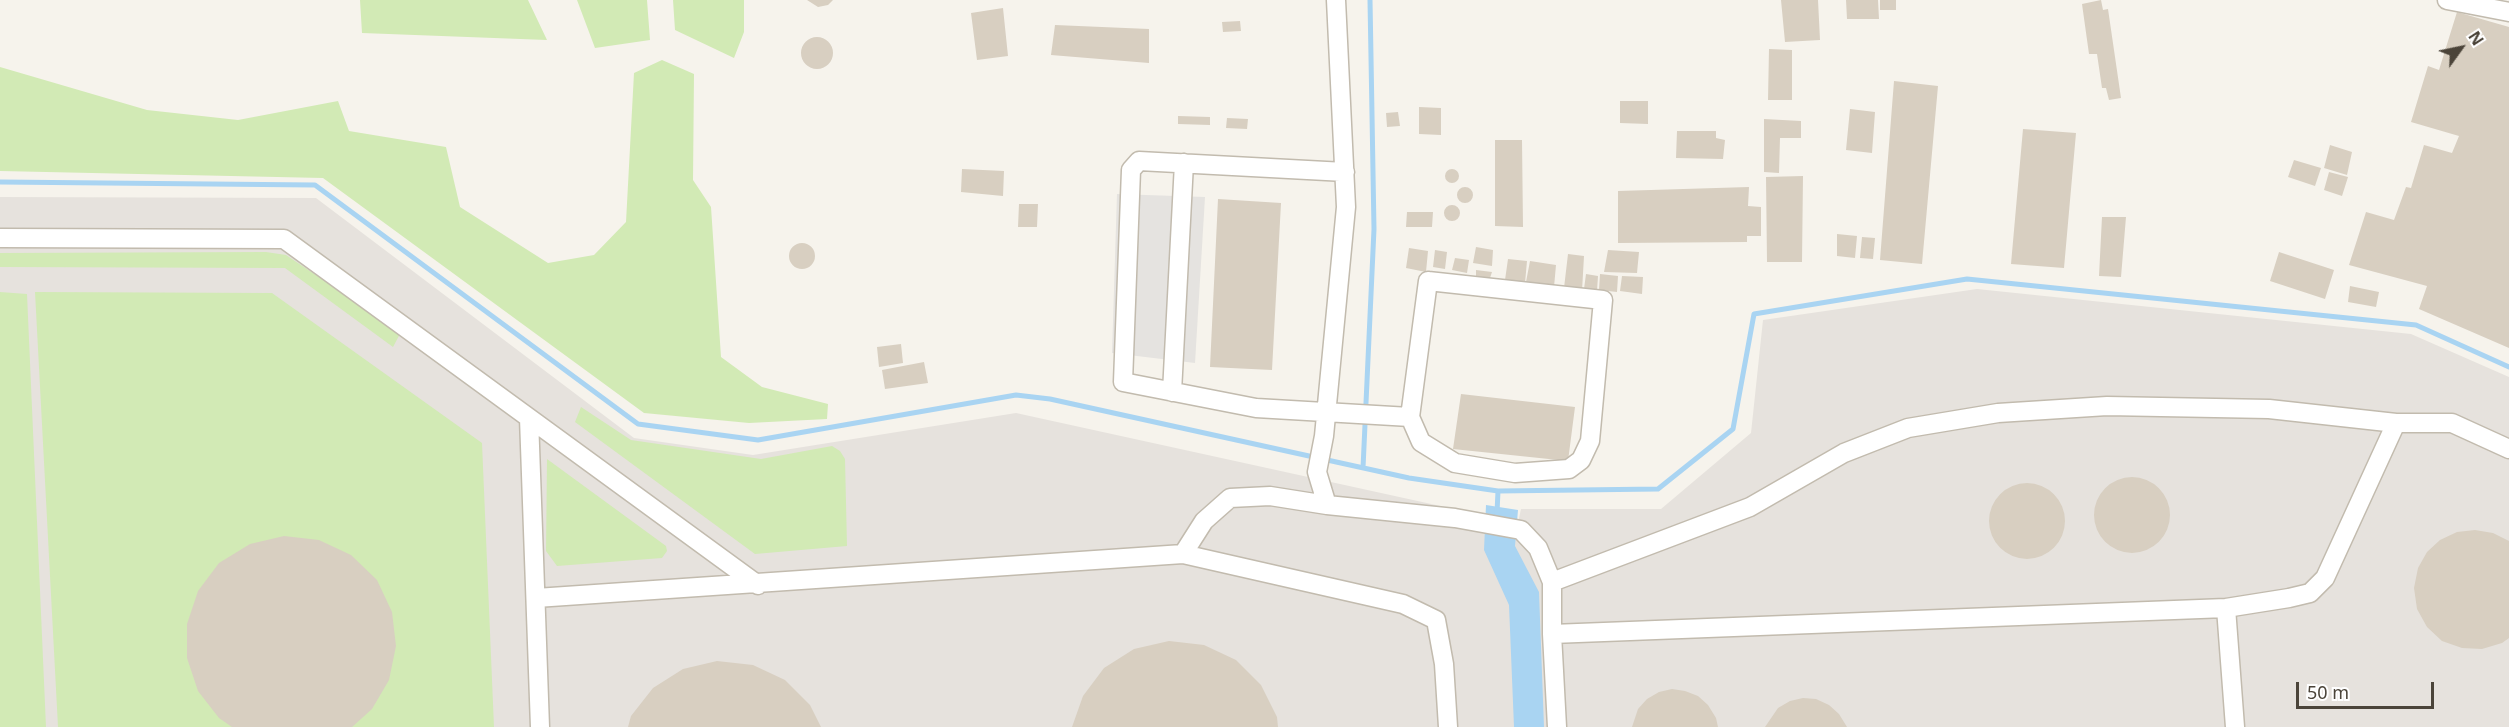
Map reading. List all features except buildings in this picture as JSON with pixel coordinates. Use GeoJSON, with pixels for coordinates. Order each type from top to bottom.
{"type":"FeatureCollection","features":[{"type":"Feature","properties":{"kind":"street"},"geometry":{"type":"LineString","coordinates":[[1327,505],[1317,472],[1327,412],[1346,207],[1336,0]]}},
{"type":"Feature","properties":{"kind":"street"},"geometry":{"type":"LineString","coordinates":[[2447,0],[2509,12]]}},
{"type":"Feature","properties":{"kind":"street"},"geometry":{"type":"LineString","coordinates":[[1345,172],[1139,161],[1131,170],[1123,382],[1256,408],[1410,417]]}},
{"type":"Feature","properties":{"kind":"street"},"geometry":{"type":"LineString","coordinates":[[1172,392],[1184,163]]}},
{"type":"Feature","properties":{"kind":"street"},"geometry":{"type":"LineString","coordinates":[[0,238],[284,239],[758,585]]}},
{"type":"Feature","properties":{"kind":"street"},"geometry":{"type":"LineString","coordinates":[[1428,281],[1602,300],[1590,441],[1581,460],[1569,469],[1515,473],[1455,464],[1421,442],[1410,417],[1428,281]]}},
{"type":"Feature","properties":{"kind":"street"},"geometry":{"type":"LineString","coordinates":[[1552,582],[1750,507],[1844,453],[1908,428],[1998,413],[2106,406],[2269,409],[2396,423],[2452,423],[2509,449]]}},
{"type":"Feature","properties":{"kind":"street"},"geometry":{"type":"LineString","coordinates":[[529,418],[540,727]]}},
{"type":"Feature","properties":{"kind":"street"},"geometry":{"type":"LineString","coordinates":[[1552,634],[2226,608],[2310,593],[2325,578],[2396,423]]}},
{"type":"Feature","properties":{"kind":"street"},"geometry":{"type":"LineString","coordinates":[[1183,554],[1204,521],[1230,498],[1270,496],[1327,505],[1455,518],[1521,530],[1538,548],[1552,582],[1557,727]]}},
{"type":"Feature","properties":{"kind":"street"},"geometry":{"type":"LineString","coordinates":[[536,598],[758,585],[1183,554],[1403,604],[1436,620],[1444,664],[1448,727]]}},
{"type":"Feature","properties":{"kind":"street"},"geometry":{"type":"LineString","coordinates":[[2226,608],[2235,727]]}},
{"type":"Feature","properties":{"kind":"shaded area"},"geometry":{"type":"Polygon","coordinates":[[[1117,194],[1205,197],[1195,363],[1112,353],[1117,194]]]}},
{"type":"Feature","properties":{"kind":"shaded area"},"geometry":{"type":"Polygon","coordinates":[[[0,197],[316,198],[634,438],[753,455],[1016,413],[1518,523],[1521,509],[1661,509],[1751,433],[1763,320],[1977,289],[2411,334],[2509,377],[2509,727],[0,727],[0,197]]]}},
{"type":"Feature","properties":{"kind":"green space"},"geometry":{"type":"Polygon","coordinates":[[[360,0],[528,0],[547,40],[362,33],[360,0]]]}},
{"type":"Feature","properties":{"kind":"green space"},"geometry":{"type":"Polygon","coordinates":[[[577,0],[647,0],[650,40],[595,48],[577,0]]]}},
{"type":"Feature","properties":{"kind":"green space"},"geometry":{"type":"Polygon","coordinates":[[[673,0],[744,0],[744,32],[734,58],[675,30],[673,0]]]}},
{"type":"Feature","properties":{"kind":"green space"},"geometry":{"type":"Polygon","coordinates":[[[662,60],[694,74],[693,180],[711,207],[721,357],[762,387],[828,404],[827,419],[749,423],[644,413],[323,178],[0,171],[0,67],[147,110],[238,120],[338,101],[349,131],[446,147],[460,207],[548,263],[594,255],[626,222],[634,73],[662,60]]]}},
{"type":"Feature","properties":{"kind":"green space"},"geometry":{"type":"Polygon","coordinates":[[[266,252],[286,255],[401,332],[393,347],[285,268],[0,267],[0,253],[266,252]]]}},
{"type":"Feature","properties":{"kind":"green space"},"geometry":{"type":"Polygon","coordinates":[[[0,292],[27,294],[46,727],[0,727],[0,292]]]}},
{"type":"Feature","properties":{"kind":"green space"},"geometry":{"type":"Polygon","coordinates":[[[35,292],[272,293],[482,443],[494,727],[58,727],[35,292]]]}},
{"type":"Feature","properties":{"kind":"green space"},"geometry":{"type":"Polygon","coordinates":[[[581,407],[631,440],[761,459],[832,446],[840,451],[845,459],[847,546],[755,554],[575,422],[581,407]]]}},
{"type":"Feature","properties":{"kind":"green space"},"geometry":{"type":"Polygon","coordinates":[[[547,459],[666,546],[667,551],[662,558],[557,566],[546,551],[547,459]]]}},
{"type":"Feature","properties":{"kind":"water"},"geometry":{"type":"Polygon","coordinates":[[[1486,505],[1518,510],[1515,546],[1539,592],[1544,727],[1514,727],[1509,605],[1484,550],[1486,505]]]}},
{"type":"Feature","properties":{"kind":"waterway"},"geometry":{"type":"LineString","coordinates":[[1363,468],[1374,229],[1370,0]]}},
{"type":"Feature","properties":{"kind":"waterway"},"geometry":{"type":"LineString","coordinates":[[0,182],[315,185],[638,424],[758,440],[1016,395],[1050,399],[1409,478],[1498,491],[1658,489],[1733,429],[1754,314],[1967,279],[2416,325],[2509,367]]}},
{"type":"Feature","properties":{"kind":"waterway"},"geometry":{"type":"LineString","coordinates":[[1497,513],[1498,491]]}}]}
